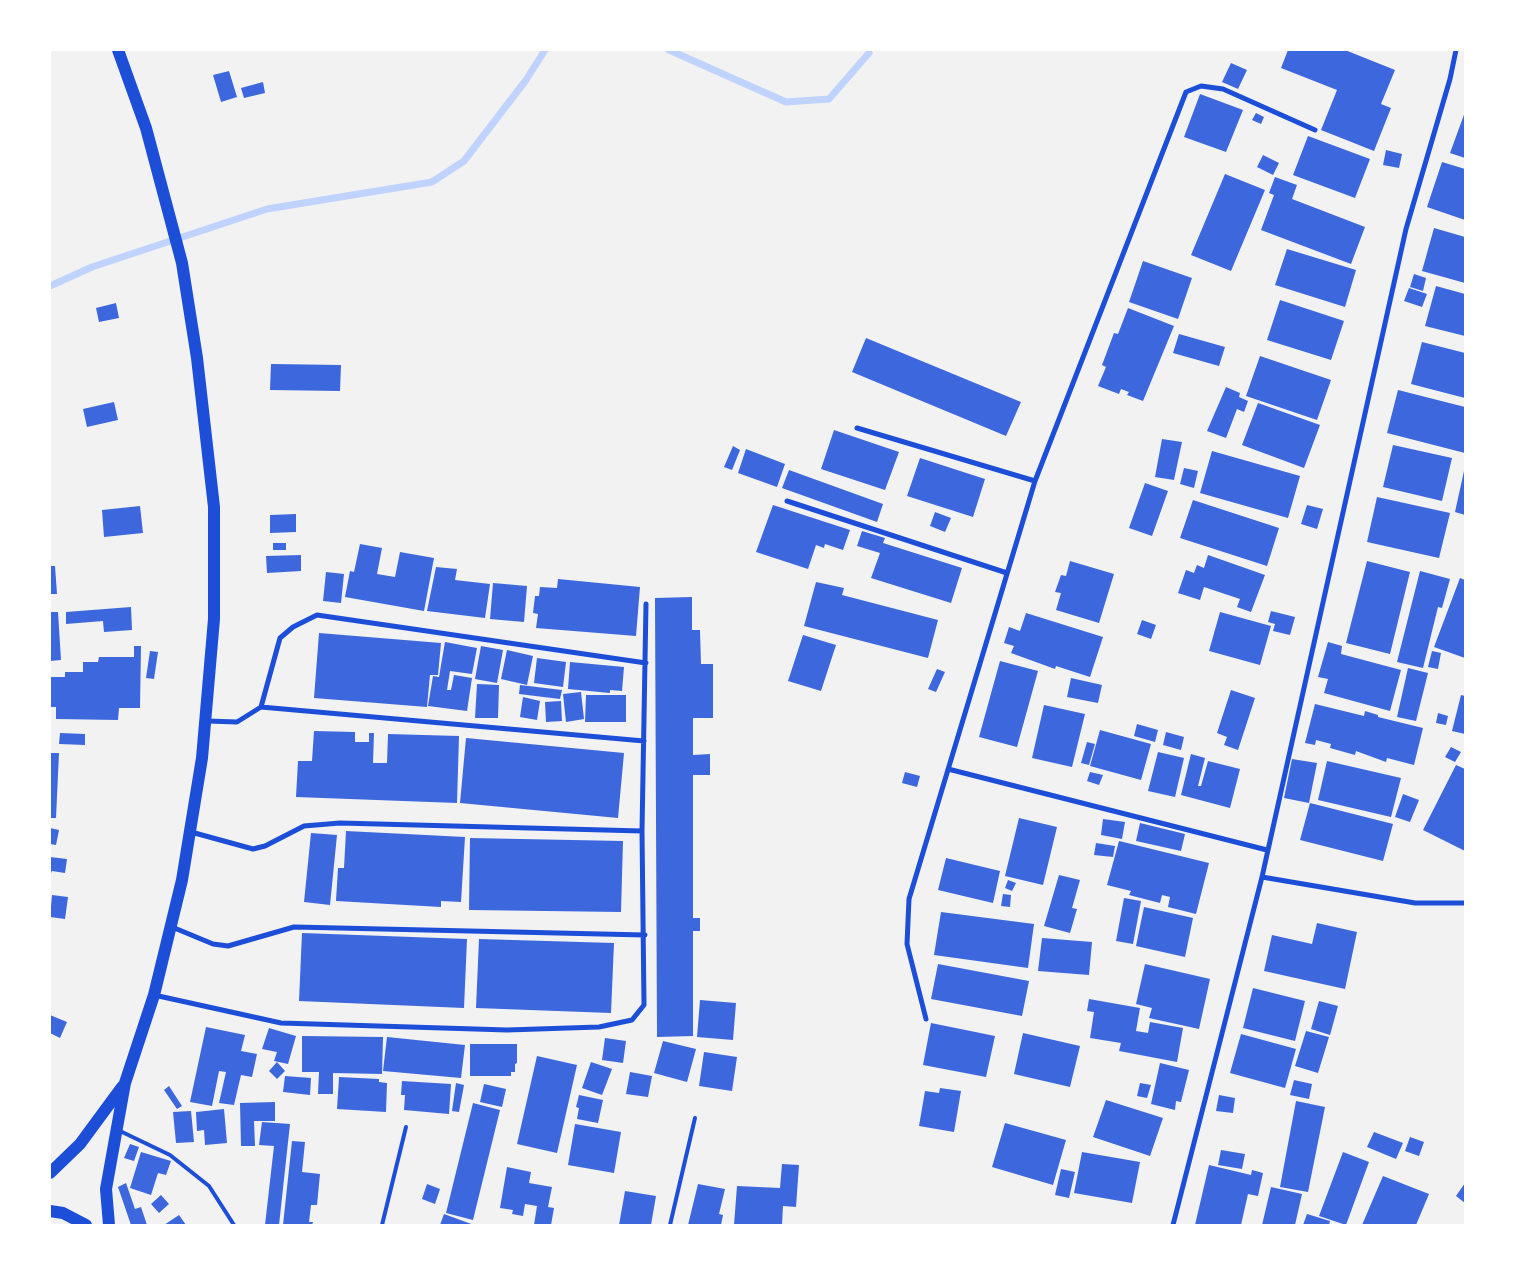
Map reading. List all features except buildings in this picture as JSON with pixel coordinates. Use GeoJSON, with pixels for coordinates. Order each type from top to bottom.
{"type":"FeatureCollection","features":[{"type":"Feature","properties":{"kind":"main road"},"geometry":{"type":"LineString","coordinates":[[109,1225],[106,1189],[124,1083],[154,995],[190,832],[202,758],[214,619],[214,507],[197,358],[182,263],[146,128],[118,50]]}},
{"type":"Feature","properties":{"kind":"main road"},"geometry":{"type":"LineString","coordinates":[[50,1174],[80,1144],[124,1083]]}},
{"type":"Feature","properties":{"kind":"main road"},"geometry":{"type":"LineString","coordinates":[[50,1211],[62,1213],[86,1225]]}},
{"type":"Feature","properties":{"kind":"street"},"geometry":{"type":"LineString","coordinates":[[1172,1225],[1262,877],[1406,229],[1450,80],[1456,50]]}},
{"type":"Feature","properties":{"kind":"street"},"geometry":{"type":"LineString","coordinates":[[926,1019],[906,944],[909,899],[1035,481],[1186,92],[1201,86],[1223,89],[1315,130]]}},
{"type":"Feature","properties":{"kind":"street"},"geometry":{"type":"LineString","coordinates":[[857,428],[1035,481]]}},
{"type":"Feature","properties":{"kind":"street"},"geometry":{"type":"LineString","coordinates":[[787,501],[1007,573]]}},
{"type":"Feature","properties":{"kind":"street"},"geometry":{"type":"LineString","coordinates":[[154,995],[282,1023],[506,1030],[599,1028],[632,1020],[644,1005],[645,935],[642,831],[646,604]]}},
{"type":"Feature","properties":{"kind":"street"},"geometry":{"type":"LineString","coordinates":[[261,707],[280,638],[293,627],[317,615],[646,663]]}},
{"type":"Feature","properties":{"kind":"street"},"geometry":{"type":"LineString","coordinates":[[205,721],[237,722],[261,707],[644,741]]}},
{"type":"Feature","properties":{"kind":"street"},"geometry":{"type":"LineString","coordinates":[[948,769],[1267,850]]}},
{"type":"Feature","properties":{"kind":"street"},"geometry":{"type":"LineString","coordinates":[[190,832],[253,849],[265,846],[304,826],[340,823],[642,831]]}},
{"type":"Feature","properties":{"kind":"street"},"geometry":{"type":"LineString","coordinates":[[1262,877],[1414,903],[1465,903]]}},
{"type":"Feature","properties":{"kind":"street"},"geometry":{"type":"LineString","coordinates":[[170,926],[213,944],[228,946],[294,927],[645,935]]}},
{"type":"Feature","properties":{"kind":"lane"},"geometry":{"type":"LineString","coordinates":[[670,1225],[695,1118]]}},
{"type":"Feature","properties":{"kind":"lane"},"geometry":{"type":"LineString","coordinates":[[382,1225],[406,1127]]}},
{"type":"Feature","properties":{"kind":"lane"},"geometry":{"type":"LineString","coordinates":[[116,1129],[170,1155],[209,1186],[234,1225]]}},
{"type":"Feature","properties":{"kind":"waterway"},"geometry":{"type":"LineString","coordinates":[[50,286],[92,267],[267,209],[432,182],[464,161],[526,80],[545,50]]}},
{"type":"Feature","properties":{"kind":"waterway"},"geometry":{"type":"LineString","coordinates":[[669,50],[786,102],[829,99],[869,53]]}}]}
